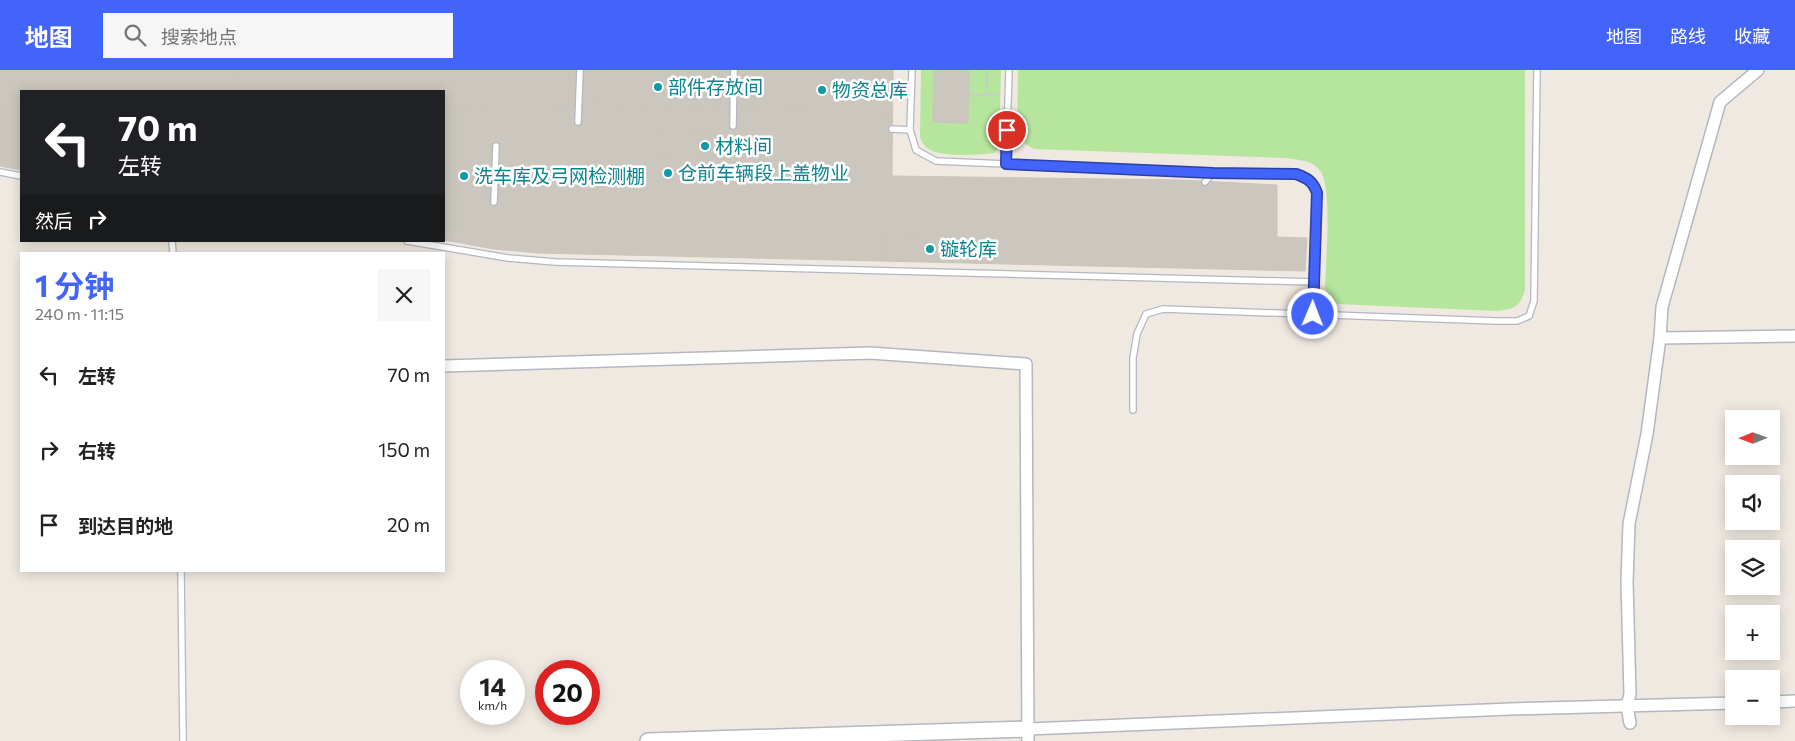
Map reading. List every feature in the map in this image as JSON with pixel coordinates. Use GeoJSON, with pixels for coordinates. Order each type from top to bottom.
{"type":"FeatureCollection","features":[{"type":"Feature","properties":{"kind":"street"},"geometry":{"type":"LineString","coordinates":[[1630,723],[1627,706],[1630,694],[1627,582],[1630,524],[1647,434],[1660,338],[1662,307],[1720,102],[1758,70]]}},
{"type":"Feature","properties":{"kind":"street"},"geometry":{"type":"LineString","coordinates":[[1660,338],[1795,336]]}},
{"type":"Feature","properties":{"kind":"street"},"geometry":{"type":"LineString","coordinates":[[445,366],[870,353],[1026,364],[1028,735]]}},
{"type":"Feature","properties":{"kind":"street"},"geometry":{"type":"LineString","coordinates":[[1780,702],[1795,701]]}},
{"type":"Feature","properties":{"kind":"street"},"geometry":{"type":"LineString","coordinates":[[648,741],[1028,735],[1600,706],[1725,703]]}},
{"type":"Feature","properties":{"kind":"lane"},"geometry":{"type":"LineString","coordinates":[[578,122],[580,70]]}},
{"type":"Feature","properties":{"kind":"lane"},"geometry":{"type":"LineString","coordinates":[[733,126],[734,70]]}},
{"type":"Feature","properties":{"kind":"lane"},"geometry":{"type":"LineString","coordinates":[[912,70],[910,130],[916,150],[936,161],[1213,173],[1296,174],[1306,177],[1314,184],[1317,193],[1313,314]]}},
{"type":"Feature","properties":{"kind":"lane"},"geometry":{"type":"LineString","coordinates":[[1006,164],[1008,70]]}},
{"type":"Feature","properties":{"kind":"lane"},"geometry":{"type":"LineString","coordinates":[[1133,410],[1133,358],[1137,334],[1146,314],[1163,309],[1496,321],[1517,321],[1529,316],[1534,301],[1537,70]]}},
{"type":"Feature","properties":{"kind":"lane"},"geometry":{"type":"LineString","coordinates":[[892,130],[910,130]]}},
{"type":"Feature","properties":{"kind":"lane"},"geometry":{"type":"LineString","coordinates":[[494,202],[496,146]]}},
{"type":"Feature","properties":{"kind":"lane"},"geometry":{"type":"LineString","coordinates":[[0,172],[20,176]]}},
{"type":"Feature","properties":{"kind":"lane"},"geometry":{"type":"LineString","coordinates":[[1205,182],[1213,173]]}},
{"type":"Feature","properties":{"kind":"lane"},"geometry":{"type":"LineString","coordinates":[[413,242],[508,258],[555,262],[1314,282]]}},
{"type":"Feature","properties":{"kind":"lane"},"geometry":{"type":"LineString","coordinates":[[181,572],[183,741]]}},
{"type":"Feature","properties":{"kind":"path"},"geometry":{"type":"LineString","coordinates":[[987,70],[987,95]]}},
{"type":"Feature","properties":{"kind":"path"},"geometry":{"type":"LineString","coordinates":[[969,95],[1008,96]]}},
{"type":"Feature","properties":{"kind":"green space"},"geometry":{"type":"Polygon","coordinates":[[[921,70],[1001,70],[999,147],[994,153],[952,155],[930,150],[925,146],[920,137],[921,70]]]}},
{"type":"Feature","properties":{"kind":"green space"},"geometry":{"type":"Polygon","coordinates":[[[1018,70],[1525,70],[1525,290],[1523,296],[1516,306],[1497,311],[1337,304],[1330,297],[1325,287],[1326,194],[1321,172],[1314,165],[1305,161],[1286,158],[1034,149],[1018,140],[1018,70]]]}},
{"type":"Feature","properties":{"kind":"building","name":"仓前车辆段上盖物业"},"geometry":{"type":"Polygon","coordinates":[[[0,70],[893,70],[892,176],[1180,180],[1277,185],[1277,237],[1307,238],[1305,271],[538,253],[494,249],[445,240],[445,90],[20,90],[20,170],[0,166],[0,70]]]}},
{"type":"Feature","properties":{"kind":"building"},"geometry":{"type":"Polygon","coordinates":[[[236,70],[569,70],[569,107],[445,106],[445,90],[236,90],[236,70]]]}},
{"type":"Feature","properties":{"kind":"building","name":"部件存放间"},"geometry":{"type":"Polygon","coordinates":[[[595,70],[721,70],[720,109],[594,104],[595,70]]]}},
{"type":"Feature","properties":{"kind":"building","name":"物资总库"},"geometry":{"type":"Polygon","coordinates":[[[751,70],[893,70],[892,113],[750,110],[751,70]]]}},
{"type":"Feature","properties":{"kind":"building"},"geometry":{"type":"Polygon","coordinates":[[[934,70],[969,70],[968,123],[933,122],[934,70]]]}},
{"type":"Feature","properties":{"kind":"building","name":"材料间"},"geometry":{"type":"Polygon","coordinates":[[[655,134],[754,136],[756,158],[656,156],[655,134]]]}},
{"type":"Feature","properties":{"kind":"building","name":"洗车库及弓网检测棚"},"geometry":{"type":"Polygon","coordinates":[[[445,166],[485,168],[485,202],[457,201],[457,185],[445,185],[445,166]]]}},
{"type":"Feature","properties":{"kind":"building","name":"镟轮库"},"geometry":{"type":"Polygon","coordinates":[[[884,236],[976,239],[975,262],[884,260],[884,236]]]}},
{"type":"Feature","properties":{"kind":"place","name":"部件存放间"},"geometry":{"type":"Point","coordinates":[658,87]}},
{"type":"Feature","properties":{"kind":"place","name":"物资总库"},"geometry":{"type":"Point","coordinates":[822,90]}},
{"type":"Feature","properties":{"kind":"place","name":"材料间"},"geometry":{"type":"Point","coordinates":[705,146]}},
{"type":"Feature","properties":{"kind":"place","name":"仓前车辆段上盖物业"},"geometry":{"type":"Point","coordinates":[668,173]}},
{"type":"Feature","properties":{"kind":"place","name":"洗车库及弓网检测棚"},"geometry":{"type":"Point","coordinates":[464,176]}},
{"type":"Feature","properties":{"kind":"place","name":"镟轮库"},"geometry":{"type":"Point","coordinates":[930,249]}},
{"type":"Feature","properties":{"kind":"route"},"geometry":{"type":"LineString","coordinates":[[1007,130],[1006,164],[1213,173],[1296,174],[1306,177],[1314,184],[1317,193],[1313,314]]}}]}
